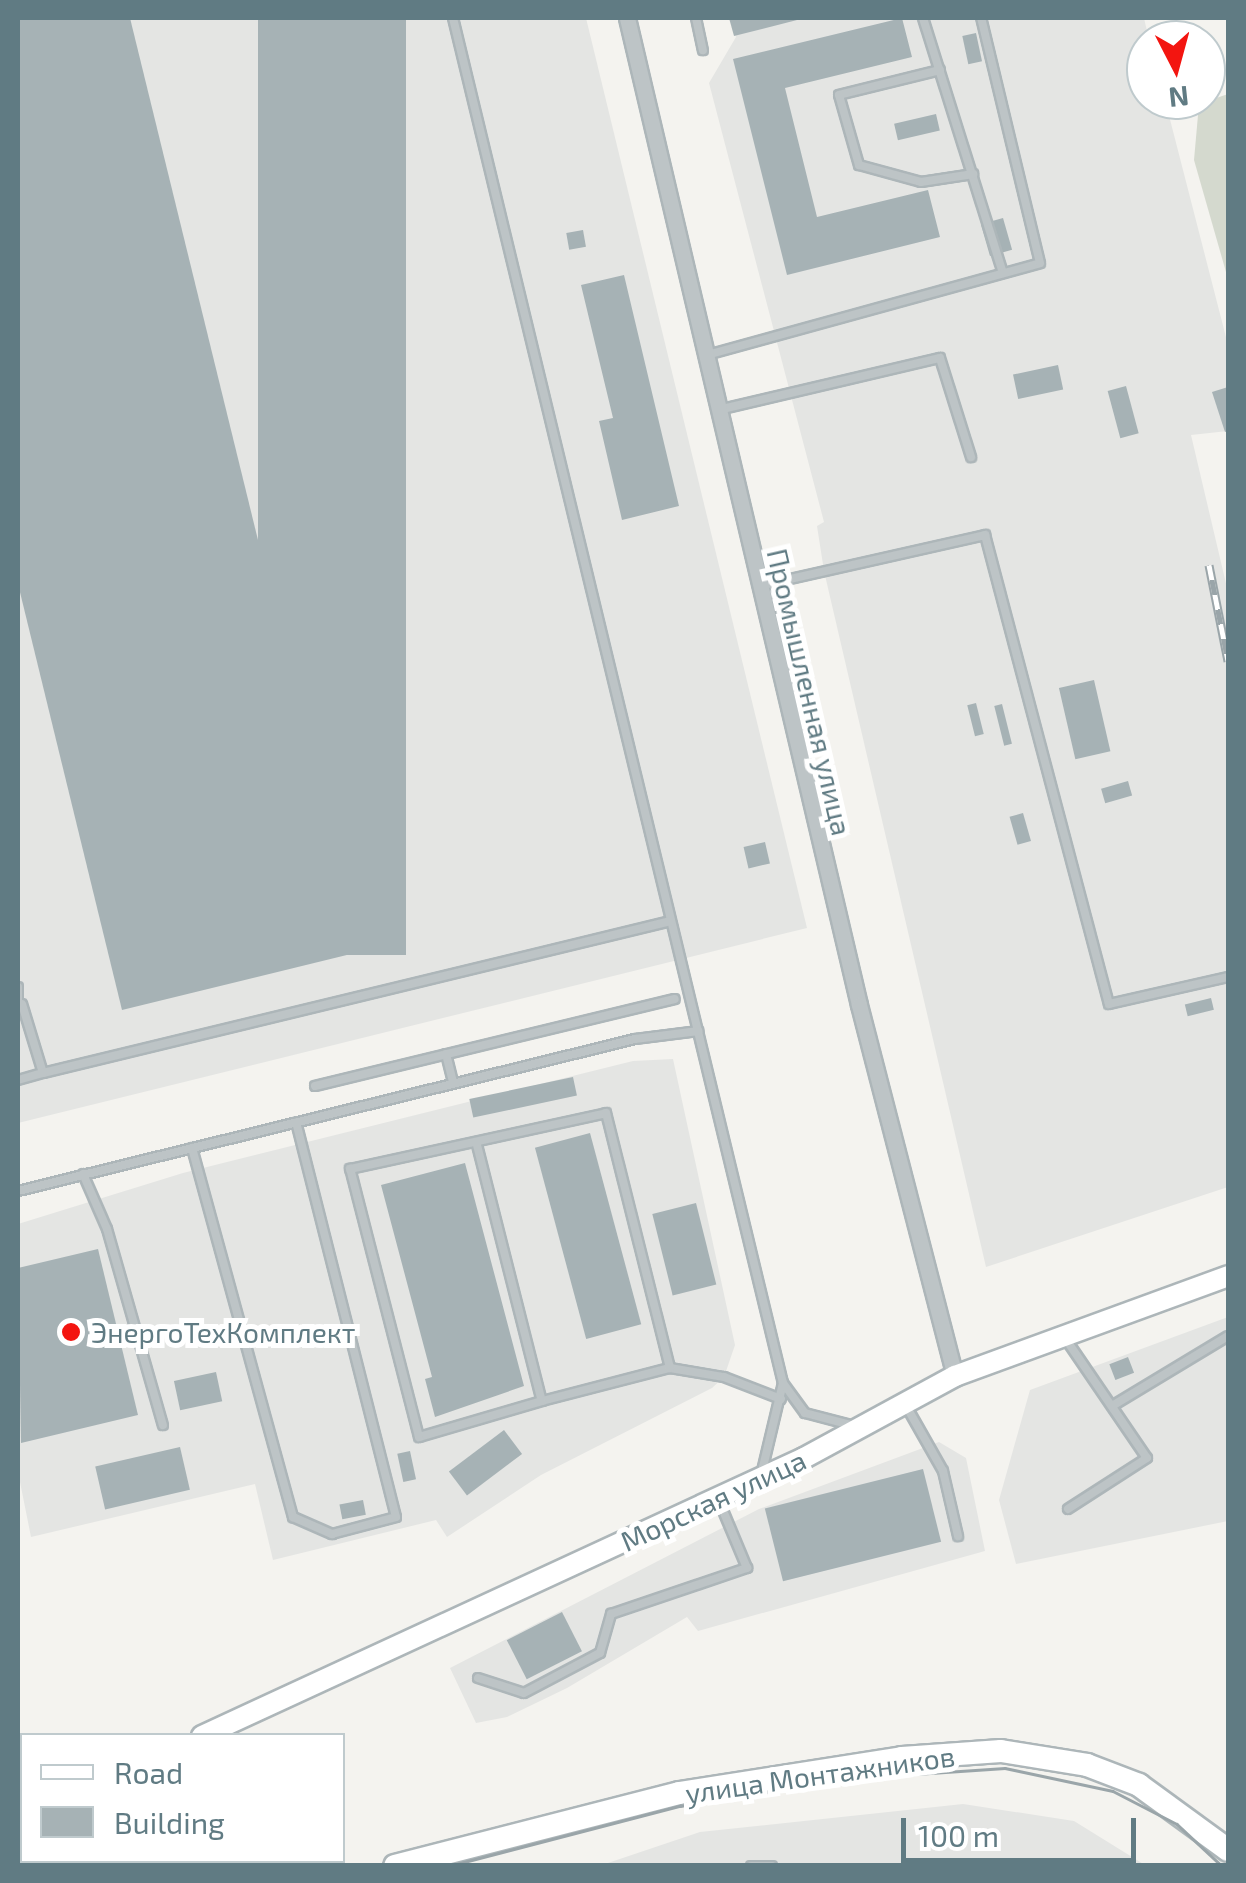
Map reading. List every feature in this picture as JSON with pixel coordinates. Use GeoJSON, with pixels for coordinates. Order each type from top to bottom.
{"type":"FeatureCollection","features":[{"type":"Feature","properties":{"kind":"main road","name":"улица Монтажников"},"geometry":{"type":"LineString","coordinates":[[395,1866],[679,1794],[902,1758],[1001,1751],[1087,1765],[1139,1785],[1228,1850]]}},
{"type":"Feature","properties":{"kind":"street","name":"Промышленная улица"},"geometry":{"type":"LineString","coordinates":[[627,18],[759,586],[955,1376]]}},
{"type":"Feature","properties":{"kind":"street","name":"Морская улица"},"geometry":{"type":"LineString","coordinates":[[208,1733],[718,1497],[864,1426],[955,1376],[1228,1276]]}},
{"type":"Feature","properties":{"kind":"lane"},"geometry":{"type":"LineString","coordinates":[[453,18],[783,1383],[761,1476]]}},
{"type":"Feature","properties":{"kind":"lane"},"geometry":{"type":"LineString","coordinates":[[696,18],[703,50]]}},
{"type":"Feature","properties":{"kind":"lane"},"geometry":{"type":"LineString","coordinates":[[923,18],[1003,273]]}},
{"type":"Feature","properties":{"kind":"lane"},"geometry":{"type":"LineString","coordinates":[[707,356],[1040,263],[981,18]]}},
{"type":"Feature","properties":{"kind":"lane"},"geometry":{"type":"LineString","coordinates":[[940,70],[839,95],[858,165],[921,182],[973,174]]}},
{"type":"Feature","properties":{"kind":"lane"},"geometry":{"type":"LineString","coordinates":[[718,410],[940,358],[971,457]]}},
{"type":"Feature","properties":{"kind":"lane"},"geometry":{"type":"LineString","coordinates":[[759,586],[985,535],[1108,1004],[1228,977]]}},
{"type":"Feature","properties":{"kind":"lane"},"geometry":{"type":"LineString","coordinates":[[18,1080],[672,921]]}},
{"type":"Feature","properties":{"kind":"lane"},"geometry":{"type":"LineString","coordinates":[[18,987],[43,1073]]}},
{"type":"Feature","properties":{"kind":"lane"},"geometry":{"type":"LineString","coordinates":[[315,1086],[675,999]]}},
{"type":"Feature","properties":{"kind":"lane"},"geometry":{"type":"LineString","coordinates":[[18,1191],[635,1039],[698,1031]]}},
{"type":"Feature","properties":{"kind":"lane"},"geometry":{"type":"LineString","coordinates":[[446,1054],[454,1082]]}},
{"type":"Feature","properties":{"kind":"lane"},"geometry":{"type":"LineString","coordinates":[[670,1368],[606,1113],[477,1145],[350,1169],[419,1437],[670,1368],[724,1378],[781,1399]]}},
{"type":"Feature","properties":{"kind":"lane"},"geometry":{"type":"LineString","coordinates":[[192,1148],[293,1517],[332,1534],[396,1517],[296,1122]]}},
{"type":"Feature","properties":{"kind":"lane"},"geometry":{"type":"LineString","coordinates":[[477,1145],[542,1401]]}},
{"type":"Feature","properties":{"kind":"lane"},"geometry":{"type":"LineString","coordinates":[[82,1174],[107,1229],[163,1425]]}},
{"type":"Feature","properties":{"kind":"lane"},"geometry":{"type":"LineString","coordinates":[[1112,1406],[1228,1336]]}},
{"type":"Feature","properties":{"kind":"lane"},"geometry":{"type":"LineString","coordinates":[[1065,1338],[1147,1458],[1068,1509]]}},
{"type":"Feature","properties":{"kind":"lane"},"geometry":{"type":"LineString","coordinates":[[783,1383],[805,1413],[832,1425],[864,1426]]}},
{"type":"Feature","properties":{"kind":"lane"},"geometry":{"type":"LineString","coordinates":[[906,1404],[943,1471],[958,1536]]}},
{"type":"Feature","properties":{"kind":"lane"},"geometry":{"type":"LineString","coordinates":[[478,1678],[524,1693],[600,1653],[611,1614],[747,1568],[718,1497]]}},
{"type":"Feature","properties":{"kind":"lane"},"geometry":{"type":"LineString","coordinates":[[752,1866],[772,1866]]}},
{"type":"Feature","properties":{"kind":"shaded area"},"geometry":{"type":"Polygon","coordinates":[[[18,18],[586,18],[807,928],[18,1123],[18,18]]]}},
{"type":"Feature","properties":{"kind":"shaded area"},"geometry":{"type":"Polygon","coordinates":[[[730,18],[1144,18],[1126,20],[1126,120],[1170,120],[1228,345],[1228,431],[1191,435],[1228,592],[1228,1187],[986,1267],[824,571],[817,526],[824,522],[709,83],[736,37],[730,18]]]}},
{"type":"Feature","properties":{"kind":"shaded area"},"geometry":{"type":"Polygon","coordinates":[[[1226,95],[1228,279],[1194,160],[1198,120],[1226,120],[1226,95]]]}},
{"type":"Feature","properties":{"kind":"shaded area"},"geometry":{"type":"Polygon","coordinates":[[[673,1059],[735,1345],[724,1377],[712,1388],[541,1475],[447,1537],[436,1520],[273,1560],[255,1484],[31,1537],[18,1472],[18,1224],[183,1173],[633,1061],[673,1059]]]}},
{"type":"Feature","properties":{"kind":"shaded area"},"geometry":{"type":"Polygon","coordinates":[[[1228,1317],[1228,1521],[1016,1564],[999,1500],[1030,1390],[1228,1317]]]}},
{"type":"Feature","properties":{"kind":"shaded area"},"geometry":{"type":"Polygon","coordinates":[[[939,1442],[966,1458],[985,1551],[698,1631],[687,1617],[567,1688],[507,1717],[476,1723],[450,1668],[759,1509],[939,1442]]]}},
{"type":"Feature","properties":{"kind":"shaded area"},"geometry":{"type":"Polygon","coordinates":[[[963,1804],[1074,1821],[1145,1865],[599,1866],[700,1832],[963,1804]]]}},
{"type":"Feature","properties":{"kind":"building"},"geometry":{"type":"Polygon","coordinates":[[[18,18],[130,18],[359,952],[122,1010],[18,584],[18,18]]]}},
{"type":"Feature","properties":{"kind":"building"},"geometry":{"type":"Polygon","coordinates":[[[258,18],[406,18],[406,955],[258,955],[258,18]]]}},
{"type":"Feature","properties":{"kind":"building"},"geometry":{"type":"Polygon","coordinates":[[[729,18],[801,18],[801,19],[734,36],[729,18]]]}},
{"type":"Feature","properties":{"kind":"building"},"geometry":{"type":"Polygon","coordinates":[[[902,18],[912,57],[785,88],[817,217],[928,190],[940,237],[787,275],[733,59],[902,18]]]}},
{"type":"Feature","properties":{"kind":"building"},"geometry":{"type":"Polygon","coordinates":[[[976,33],[982,61],[968,64],[962,36],[976,33]]]}},
{"type":"Feature","properties":{"kind":"building"},"geometry":{"type":"Polygon","coordinates":[[[936,114],[940,131],[898,140],[894,124],[936,114]]]}},
{"type":"Feature","properties":{"kind":"building"},"geometry":{"type":"Polygon","coordinates":[[[1003,218],[1012,250],[990,256],[981,224],[1003,218]]]}},
{"type":"Feature","properties":{"kind":"building"},"geometry":{"type":"Polygon","coordinates":[[[583,230],[586,247],[569,250],[566,233],[583,230]]]}},
{"type":"Feature","properties":{"kind":"building"},"geometry":{"type":"Polygon","coordinates":[[[624,275],[679,506],[622,520],[599,421],[613,418],[581,285],[624,275]]]}},
{"type":"Feature","properties":{"kind":"building"},"geometry":{"type":"Polygon","coordinates":[[[1058,365],[1063,389],[1018,399],[1013,375],[1058,365]]]}},
{"type":"Feature","properties":{"kind":"building"},"geometry":{"type":"Polygon","coordinates":[[[1126,386],[1139,433],[1120,438],[1108,391],[1126,386]]]}},
{"type":"Feature","properties":{"kind":"building"},"geometry":{"type":"Polygon","coordinates":[[[1228,387],[1228,431],[1225,432],[1212,392],[1228,387]]]}},
{"type":"Feature","properties":{"kind":"building"},"geometry":{"type":"Polygon","coordinates":[[[1094,680],[1110,751],[1075,759],[1059,688],[1094,680]]]}},
{"type":"Feature","properties":{"kind":"building"},"geometry":{"type":"Polygon","coordinates":[[[976,703],[984,734],[975,736],[967,705],[976,703]]]}},
{"type":"Feature","properties":{"kind":"building"},"geometry":{"type":"Polygon","coordinates":[[[1002,704],[1012,744],[1004,746],[994,706],[1002,704]]]}},
{"type":"Feature","properties":{"kind":"building"},"geometry":{"type":"Polygon","coordinates":[[[1128,781],[1132,795],[1105,803],[1101,789],[1128,781]]]}},
{"type":"Feature","properties":{"kind":"building"},"geometry":{"type":"Polygon","coordinates":[[[1023,813],[1031,841],[1018,845],[1010,817],[1023,813]]]}},
{"type":"Feature","properties":{"kind":"building"},"geometry":{"type":"Polygon","coordinates":[[[765,842],[770,863],[749,868],[744,847],[765,842]]]}},
{"type":"Feature","properties":{"kind":"building"},"geometry":{"type":"Polygon","coordinates":[[[1211,998],[1214,1010],[1188,1016],[1185,1005],[1211,998]]]}},
{"type":"Feature","properties":{"kind":"building"},"geometry":{"type":"Polygon","coordinates":[[[573,1077],[577,1096],[473,1118],[469,1099],[573,1077]]]}},
{"type":"Feature","properties":{"kind":"building"},"geometry":{"type":"Polygon","coordinates":[[[590,1133],[641,1324],[586,1339],[535,1148],[590,1133]]]}},
{"type":"Feature","properties":{"kind":"building"},"geometry":{"type":"Polygon","coordinates":[[[465,1163],[524,1386],[435,1417],[425,1379],[432,1377],[381,1185],[465,1163]]]}},
{"type":"Feature","properties":{"kind":"building"},"geometry":{"type":"Polygon","coordinates":[[[696,1203],[716,1285],[673,1295],[652,1214],[696,1203]]]}},
{"type":"Feature","properties":{"kind":"building"},"geometry":{"type":"Polygon","coordinates":[[[98,1249],[138,1415],[21,1443],[18,1268],[98,1249]]]}},
{"type":"Feature","properties":{"kind":"building"},"geometry":{"type":"Polygon","coordinates":[[[1128,1357],[1134,1373],[1115,1380],[1109,1364],[1128,1357]]]}},
{"type":"Feature","properties":{"kind":"building"},"geometry":{"type":"Polygon","coordinates":[[[216,1372],[222,1401],[180,1410],[174,1381],[216,1372]]]}},
{"type":"Feature","properties":{"kind":"building"},"geometry":{"type":"Polygon","coordinates":[[[504,1430],[522,1454],[467,1495],[449,1472],[504,1430]]]}},
{"type":"Feature","properties":{"kind":"building"},"geometry":{"type":"Polygon","coordinates":[[[180,1447],[190,1490],[105,1509],[95,1467],[180,1447]]]}},
{"type":"Feature","properties":{"kind":"building"},"geometry":{"type":"Polygon","coordinates":[[[410,1451],[416,1479],[403,1482],[397,1454],[410,1451]]]}},
{"type":"Feature","properties":{"kind":"building"},"geometry":{"type":"Polygon","coordinates":[[[923,1469],[941,1542],[783,1581],[765,1508],[923,1469]]]}},
{"type":"Feature","properties":{"kind":"building"},"geometry":{"type":"Polygon","coordinates":[[[363,1500],[366,1515],[342,1519],[339,1505],[363,1500]]]}},
{"type":"Feature","properties":{"kind":"building"},"geometry":{"type":"Polygon","coordinates":[[[562,1612],[582,1651],[527,1679],[507,1640],[562,1612]]]}},
{"type":"Feature","properties":{"kind":"tram line"},"geometry":{"type":"LineString","coordinates":[[449,1866],[680,1806],[856,1778],[1005,1768],[1113,1791],[1177,1824],[1222,1866]]}},
{"type":"Feature","properties":{"kind":"railway"},"geometry":{"type":"LineString","coordinates":[[1209,565],[1228,661]]}},
{"type":"Feature","properties":{"kind":"place","name":"ЭнергоТехКомплект"},"geometry":{"type":"Point","coordinates":[71,1332]}}]}
